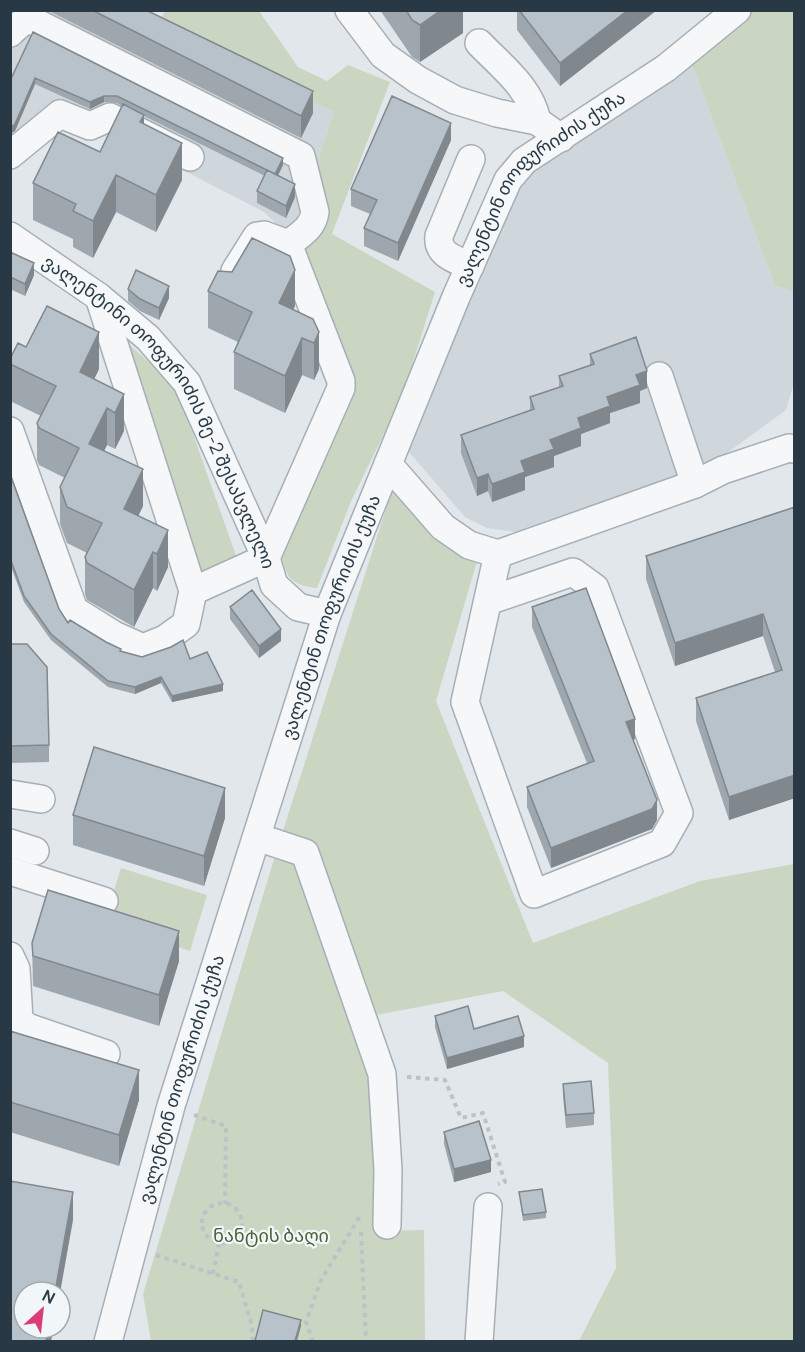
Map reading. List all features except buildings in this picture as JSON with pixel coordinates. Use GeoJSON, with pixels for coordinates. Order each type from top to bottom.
{"type":"FeatureCollection","features":[{"type":"Feature","properties":{"kind":"street"},"geometry":{"type":"LineString","coordinates":[[349,10],[383,55],[418,80],[455,100],[497,113],[537,121],[561,138]]}},
{"type":"Feature","properties":{"kind":"street","name":"ვალენტინ თოფურიძის ქუჩა"},"geometry":{"type":"LineString","coordinates":[[115,1335],[133,1247],[171,1106],[327,614],[470,266],[508,180],[524,161],[666,68],[737,10]]}},
{"type":"Feature","properties":{"kind":"street"},"geometry":{"type":"LineString","coordinates":[[10,33],[21,22],[33,21],[296,151],[304,161],[315,212],[310,227],[288,244]]}},
{"type":"Feature","properties":{"kind":"street"},"geometry":{"type":"LineString","coordinates":[[479,43],[524,88],[535,111],[537,121]]}},
{"type":"Feature","properties":{"kind":"street"},"geometry":{"type":"LineString","coordinates":[[10,155],[60,114],[90,126],[110,117],[190,157]]}},
{"type":"Feature","properties":{"kind":"street"},"geometry":{"type":"LineString","coordinates":[[470,266],[445,254],[438,243],[471,159]]}},
{"type":"Feature","properties":{"kind":"street"},"geometry":{"type":"LineString","coordinates":[[193,591],[266,558],[341,384],[288,244],[264,235],[257,236],[223,293]]}},
{"type":"Feature","properties":{"kind":"street","name":"ვალენტინი თოფურიძის მე-2 შესასვლელი"},"geometry":{"type":"LineString","coordinates":[[10,236],[99,297],[148,338],[187,383],[266,558],[274,585],[298,607],[327,614]]}},
{"type":"Feature","properties":{"kind":"street"},"geometry":{"type":"LineString","coordinates":[[10,430],[74,610],[114,635],[143,648],[165,639],[186,624],[193,591],[99,297]]}},
{"type":"Feature","properties":{"kind":"street"},"geometry":{"type":"LineString","coordinates":[[659,376],[695,484]]}},
{"type":"Feature","properties":{"kind":"street"},"geometry":{"type":"LineString","coordinates":[[388,464],[443,526],[470,545],[498,554],[695,484],[723,470],[793,444]]}},
{"type":"Feature","properties":{"kind":"street"},"geometry":{"type":"LineString","coordinates":[[488,601],[573,572],[595,588],[679,813],[662,843],[534,894],[465,702],[498,554]]}},
{"type":"Feature","properties":{"kind":"street"},"geometry":{"type":"LineString","coordinates":[[10,794],[41,799]]}},
{"type":"Feature","properties":{"kind":"street"},"geometry":{"type":"LineString","coordinates":[[257,837],[305,853],[382,1074],[388,1170],[387,1225]]}},
{"type":"Feature","properties":{"kind":"street"},"geometry":{"type":"LineString","coordinates":[[10,871],[104,901]]}},
{"type":"Feature","properties":{"kind":"street"},"geometry":{"type":"LineString","coordinates":[[10,956],[16,969],[19,1020],[27,1027],[106,1053]]}},
{"type":"Feature","properties":{"kind":"street"},"geometry":{"type":"LineString","coordinates":[[479,1341],[488,1207]]}},
{"type":"Feature","properties":{"kind":"path"},"geometry":{"type":"LineString","coordinates":[[382,1074],[445,1080],[461,1118],[483,1113],[504,1182],[487,1187],[488,1207]]}},
{"type":"Feature","properties":{"kind":"path"},"geometry":{"type":"LineString","coordinates":[[171,1106],[226,1126],[225,1204]]}},
{"type":"Feature","properties":{"kind":"path"},"geometry":{"type":"LineString","coordinates":[[216,1204],[225,1204],[233,1207],[239,1213],[242,1222],[236,1238],[219,1243],[211,1240],[204,1233],[202,1225],[208,1209],[216,1204]]}},
{"type":"Feature","properties":{"kind":"path"},"geometry":{"type":"LineString","coordinates":[[313,1341],[306,1322],[321,1280],[366,1207]]}},
{"type":"Feature","properties":{"kind":"path"},"geometry":{"type":"LineString","coordinates":[[360,1216],[366,1341]]}},
{"type":"Feature","properties":{"kind":"path"},"geometry":{"type":"LineString","coordinates":[[213,1274],[219,1243]]}},
{"type":"Feature","properties":{"kind":"path"},"geometry":{"type":"LineString","coordinates":[[133,1247],[239,1282],[252,1326],[253,1341]]}},
{"type":"Feature","properties":{"kind":"shaded area"},"geometry":{"type":"Polygon","coordinates":[[[11,11],[119,11],[334,112],[318,159],[327,227],[295,242],[264,212],[51,102],[11,149],[11,11]]]}},
{"type":"Feature","properties":{"kind":"shaded area"},"geometry":{"type":"Polygon","coordinates":[[[691,62],[775,286],[794,291],[794,383],[786,410],[697,475],[516,532],[487,528],[465,517],[409,452],[514,192],[529,174],[691,62]]]}},
{"type":"Feature","properties":{"kind":"green space"},"geometry":{"type":"Polygon","coordinates":[[[165,11],[259,11],[298,67],[327,81],[348,65],[390,82],[332,234],[435,292],[402,397],[352,499],[317,588],[300,585],[291,578],[287,573],[280,551],[351,382],[295,242],[327,226],[318,159],[334,112],[156,29],[165,11]]]}},
{"type":"Feature","properties":{"kind":"green space"},"geometry":{"type":"Polygon","coordinates":[[[753,11],[794,11],[794,291],[775,286],[691,62],[753,11]]]}},
{"type":"Feature","properties":{"kind":"green space"},"geometry":{"type":"Polygon","coordinates":[[[124,340],[176,386],[239,564],[197,580],[124,340]]]}},
{"type":"Feature","properties":{"kind":"green space"},"geometry":{"type":"Polygon","coordinates":[[[392,490],[439,535],[478,558],[436,701],[533,943],[700,881],[794,864],[794,1341],[579,1341],[616,1268],[608,1063],[503,991],[371,1016],[281,837],[392,490]]]}},
{"type":"Feature","properties":{"kind":"green space","name":"ნანტის ბაღი"},"geometry":{"type":"Polygon","coordinates":[[[277,849],[303,858],[372,1072],[377,1231],[424,1230],[425,1341],[151,1341],[143,1294],[277,849]]]}},
{"type":"Feature","properties":{"kind":"green space"},"geometry":{"type":"Polygon","coordinates":[[[121,868],[207,895],[190,951],[104,923],[121,868]]]}}]}
